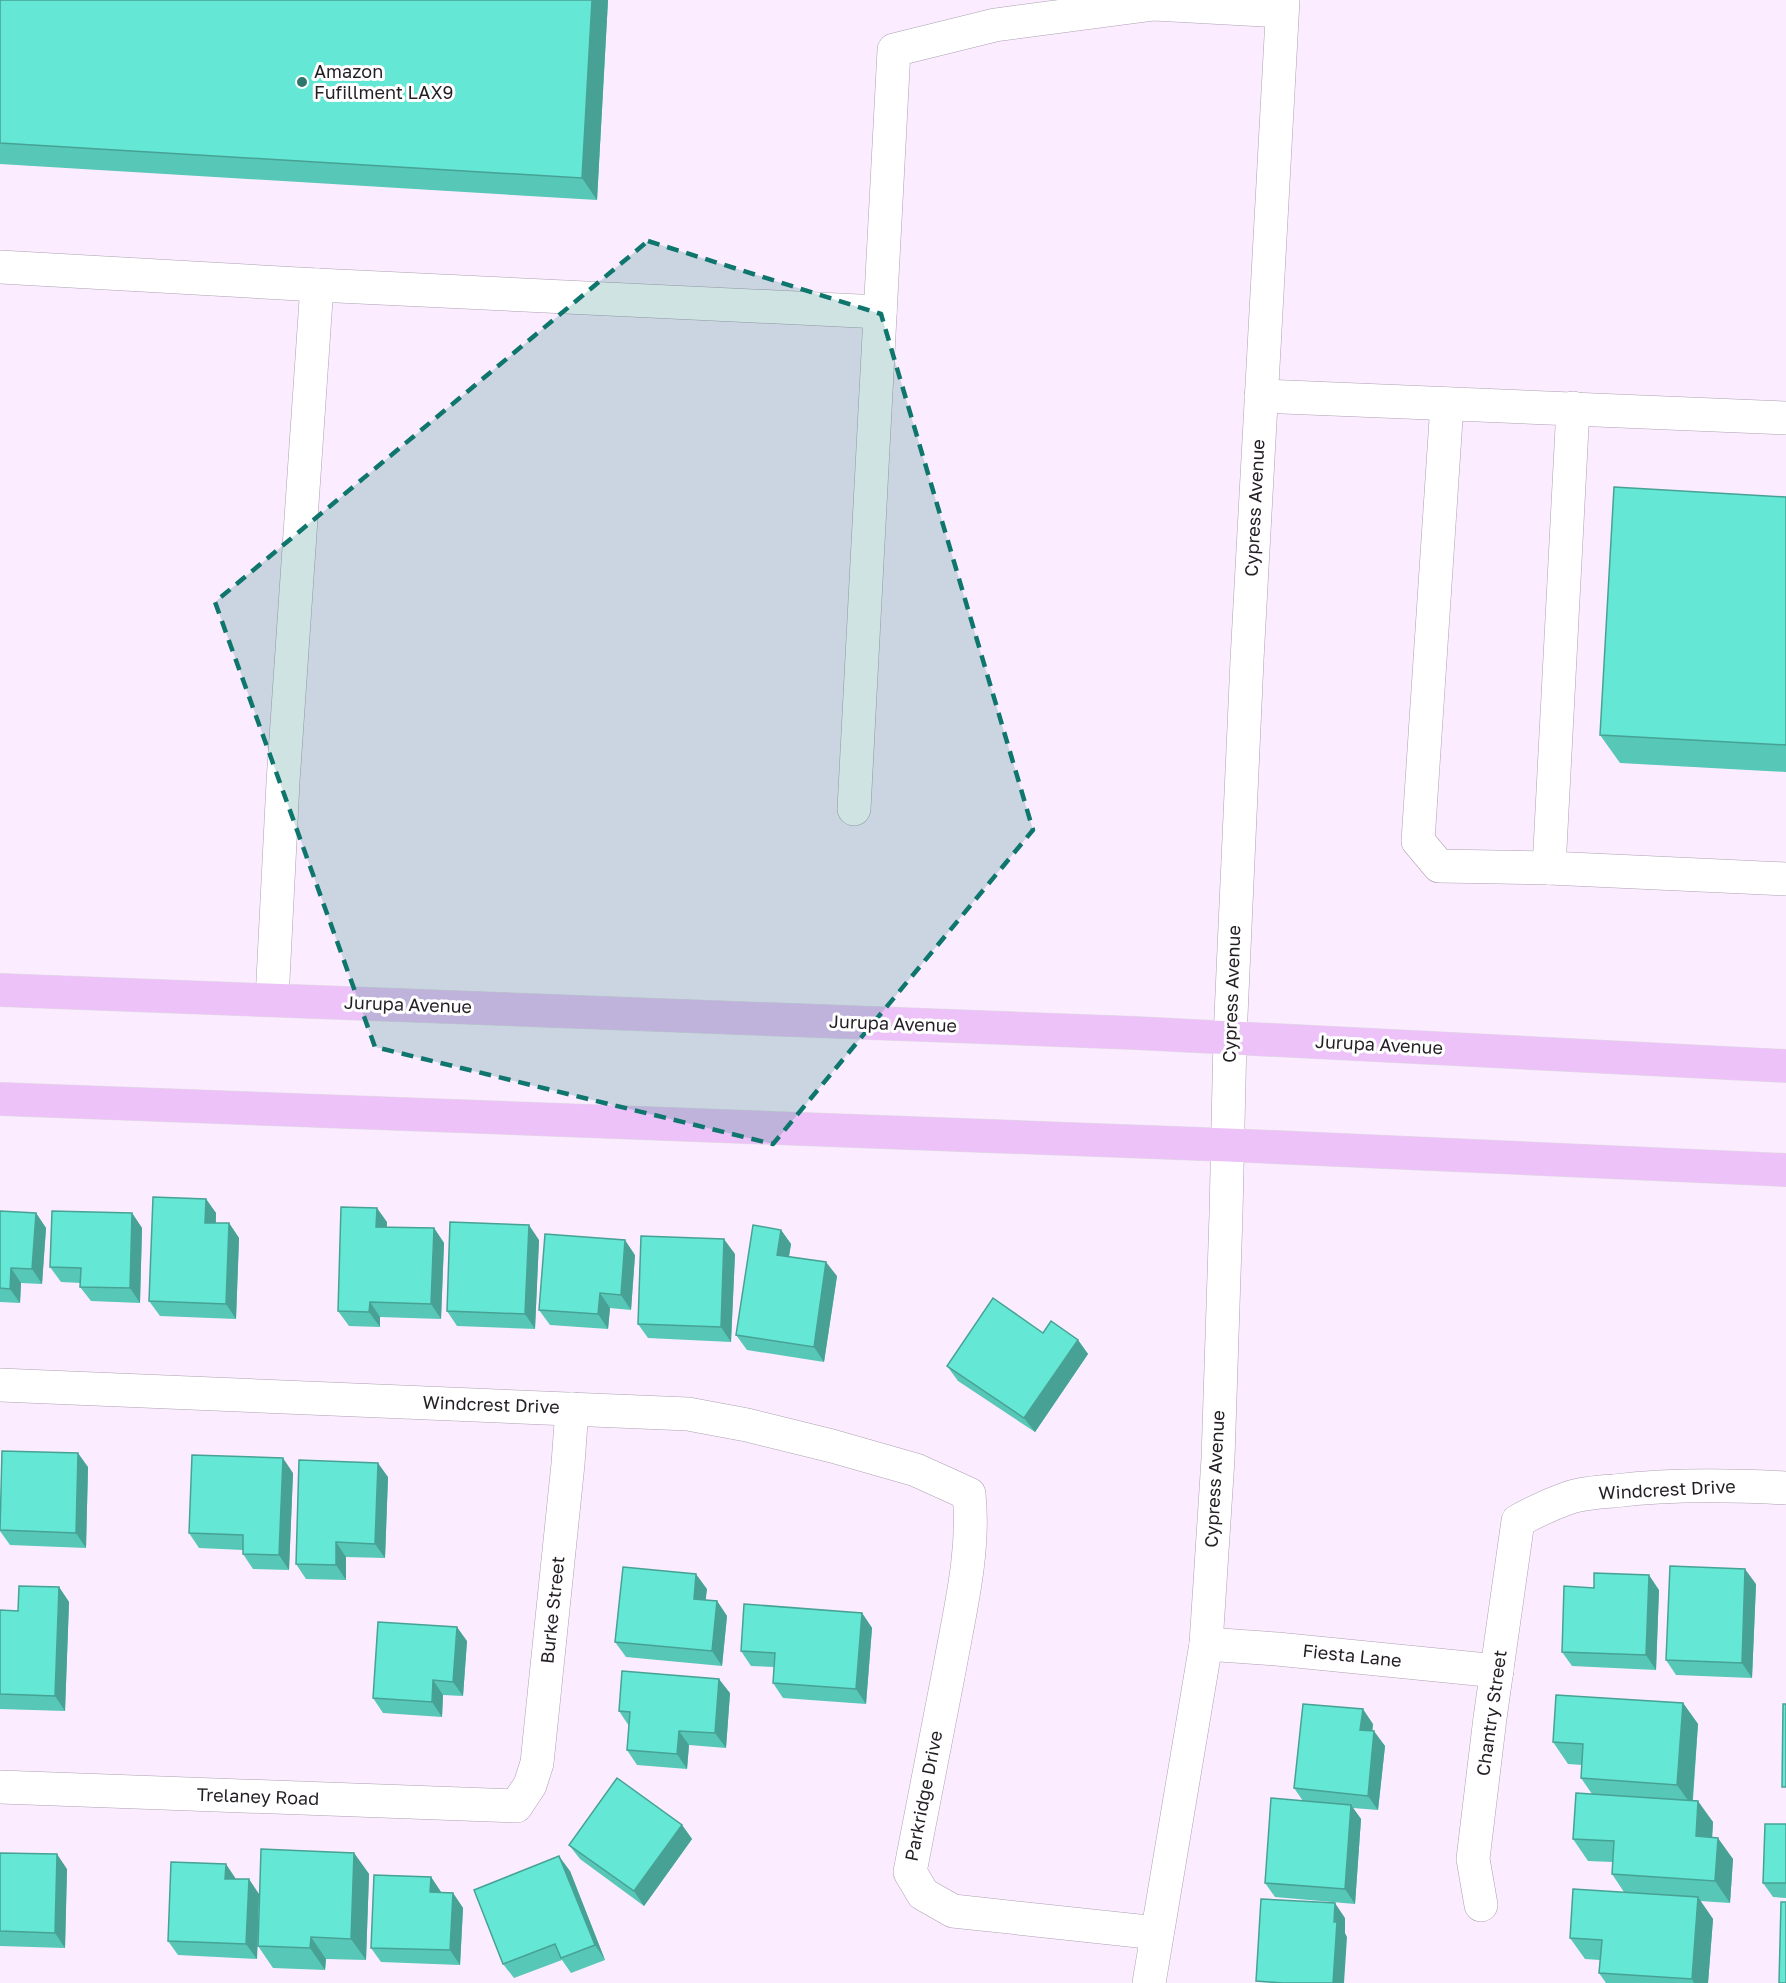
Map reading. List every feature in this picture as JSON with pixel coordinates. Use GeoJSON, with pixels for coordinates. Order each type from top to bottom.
{"type":"FeatureCollection","features":[{"type":"Feature","properties":{"kind":"main road","name":"Jurupa Avenue"},"geometry":{"type":"LineString","coordinates":[[0,990],[1230,1038],[1786,1066]]}},
{"type":"Feature","properties":{"kind":"main road"},"geometry":{"type":"LineString","coordinates":[[0,1099],[1228,1145],[1786,1170]]}},
{"type":"Feature","properties":{"kind":"street"},"geometry":{"type":"LineString","coordinates":[[854,809],[894,50],[995,25],[1154,4],[1282,6]]}},
{"type":"Feature","properties":{"kind":"street","name":"Cypress Avenue"},"geometry":{"type":"LineString","coordinates":[[1149,1983],[1206,1644],[1218,1459],[1230,1038],[1282,6]]}},
{"type":"Feature","properties":{"kind":"street"},"geometry":{"type":"LineString","coordinates":[[0,267],[880,312]]}},
{"type":"Feature","properties":{"kind":"street"},"geometry":{"type":"LineString","coordinates":[[272,1000],[283,782],[317,285]]}},
{"type":"Feature","properties":{"kind":"street"},"geometry":{"type":"LineString","coordinates":[[1262,396],[1786,418]]}},
{"type":"Feature","properties":{"kind":"street"},"geometry":{"type":"LineString","coordinates":[[1447,404],[1418,841],[1439,866],[1549,868],[1786,879]]}},
{"type":"Feature","properties":{"kind":"street"},"geometry":{"type":"LineString","coordinates":[[1549,868],[1573,408]]}},
{"type":"Feature","properties":{"kind":"street","name":"Windcrest Drive"},"geometry":{"type":"LineString","coordinates":[[0,1385],[687,1414],[747,1425],[832,1446],[916,1470],[969,1494]]}},
{"type":"Feature","properties":{"kind":"street","name":"Burke Street"},"geometry":{"type":"LineString","coordinates":[[516,1806],[530,1785],[537,1763],[572,1409]]}},
{"type":"Feature","properties":{"kind":"street","name":"Windcrest Drive"},"geometry":{"type":"LineString","coordinates":[[1518,1521],[1570,1497],[1603,1492],[1692,1486],[1786,1488]]}},
{"type":"Feature","properties":{"kind":"street","name":"Parkridge Drive"},"geometry":{"type":"LineString","coordinates":[[969,1494],[972,1519],[967,1566],[910,1872],[923,1894],[953,1911],[1157,1933]]}},
{"type":"Feature","properties":{"kind":"street","name":"Chantry Street"},"geometry":{"type":"LineString","coordinates":[[1481,1905],[1473,1859],[1518,1521]]}},
{"type":"Feature","properties":{"kind":"street","name":"Fiesta Lane"},"geometry":{"type":"LineString","coordinates":[[1206,1644],[1497,1671]]}},
{"type":"Feature","properties":{"kind":"street","name":"Trelaney Road"},"geometry":{"type":"LineString","coordinates":[[0,1787],[516,1806]]}},
{"type":"Feature","properties":{"kind":"highlighted area"},"geometry":{"type":"Polygon","coordinates":[[[648,241],[881,314],[1033,830],[773,1144],[375,1047],[215,602],[648,241]]]}},
{"type":"Feature","properties":{"kind":"building","name":"Amazon Fufillment LAX9"},"geometry":{"type":"Polygon","coordinates":[[[0,0],[592,0],[582,178],[0,143],[0,0]]]}},
{"type":"Feature","properties":{"kind":"building"},"geometry":{"type":"Polygon","coordinates":[[[1614,487],[1786,497],[1786,745],[1600,735],[1614,487]]]}},
{"type":"Feature","properties":{"kind":"building"},"geometry":{"type":"Polygon","coordinates":[[[153,1197],[206,1199],[205,1223],[229,1223],[226,1304],[149,1301],[153,1197]]]}},
{"type":"Feature","properties":{"kind":"building"},"geometry":{"type":"Polygon","coordinates":[[[341,1207],[377,1208],[376,1227],[434,1228],[431,1304],[370,1302],[369,1312],[338,1311],[341,1207]]]}},
{"type":"Feature","properties":{"kind":"building"},"geometry":{"type":"Polygon","coordinates":[[[0,1211],[36,1213],[32,1269],[11,1268],[10,1289],[0,1288],[0,1211]]]}},
{"type":"Feature","properties":{"kind":"building"},"geometry":{"type":"Polygon","coordinates":[[[52,1211],[132,1213],[130,1288],[80,1287],[81,1268],[50,1267],[52,1211]]]}},
{"type":"Feature","properties":{"kind":"building"},"geometry":{"type":"Polygon","coordinates":[[[450,1222],[529,1225],[525,1314],[447,1311],[450,1222]]]}},
{"type":"Feature","properties":{"kind":"building"},"geometry":{"type":"Polygon","coordinates":[[[753,1225],[781,1230],[777,1255],[826,1262],[814,1347],[736,1335],[753,1225]]]}},
{"type":"Feature","properties":{"kind":"building"},"geometry":{"type":"Polygon","coordinates":[[[545,1234],[625,1240],[621,1295],[600,1293],[598,1314],[539,1310],[545,1234]]]}},
{"type":"Feature","properties":{"kind":"building"},"geometry":{"type":"Polygon","coordinates":[[[641,1236],[724,1239],[721,1327],[638,1324],[641,1236]]]}},
{"type":"Feature","properties":{"kind":"building"},"geometry":{"type":"Polygon","coordinates":[[[993,1298],[1043,1333],[1051,1321],[1078,1340],[1024,1418],[947,1366],[993,1298]]]}},
{"type":"Feature","properties":{"kind":"building"},"geometry":{"type":"Polygon","coordinates":[[[2,1451],[78,1453],[76,1533],[0,1530],[2,1451]]]}},
{"type":"Feature","properties":{"kind":"building"},"geometry":{"type":"Polygon","coordinates":[[[192,1455],[283,1458],[279,1555],[243,1554],[243,1535],[189,1533],[192,1455]]]}},
{"type":"Feature","properties":{"kind":"building"},"geometry":{"type":"Polygon","coordinates":[[[299,1460],[378,1463],[375,1544],[336,1542],[336,1565],[296,1564],[299,1460]]]}},
{"type":"Feature","properties":{"kind":"building"},"geometry":{"type":"Polygon","coordinates":[[[1670,1566],[1745,1569],[1742,1663],[1666,1660],[1670,1566]]]}},
{"type":"Feature","properties":{"kind":"building"},"geometry":{"type":"Polygon","coordinates":[[[623,1567],[696,1574],[694,1599],[717,1601],[712,1651],[615,1642],[623,1567]]]}},
{"type":"Feature","properties":{"kind":"building"},"geometry":{"type":"Polygon","coordinates":[[[1594,1573],[1649,1575],[1646,1655],[1562,1652],[1564,1586],[1594,1588],[1594,1573]]]}},
{"type":"Feature","properties":{"kind":"building"},"geometry":{"type":"Polygon","coordinates":[[[19,1586],[59,1587],[55,1696],[0,1694],[0,1610],[18,1611],[19,1586]]]}},
{"type":"Feature","properties":{"kind":"building"},"geometry":{"type":"Polygon","coordinates":[[[744,1604],[862,1613],[856,1689],[773,1683],[775,1653],[741,1651],[744,1604]]]}},
{"type":"Feature","properties":{"kind":"building"},"geometry":{"type":"Polygon","coordinates":[[[378,1622],[457,1627],[453,1682],[433,1680],[432,1702],[373,1698],[378,1622]]]}},
{"type":"Feature","properties":{"kind":"building"},"geometry":{"type":"Polygon","coordinates":[[[622,1671],[719,1679],[715,1733],[679,1731],[677,1754],[627,1750],[630,1712],[619,1711],[622,1671]]]}},
{"type":"Feature","properties":{"kind":"building"},"geometry":{"type":"Polygon","coordinates":[[[1556,1695],[1683,1703],[1677,1785],[1581,1778],[1583,1744],[1553,1742],[1556,1695]]]}},
{"type":"Feature","properties":{"kind":"building"},"geometry":{"type":"Polygon","coordinates":[[[1303,1704],[1363,1709],[1360,1730],[1374,1731],[1368,1796],[1294,1788],[1303,1704]]]}},
{"type":"Feature","properties":{"kind":"building"},"geometry":{"type":"Polygon","coordinates":[[[1783,1704],[1786,1704],[1786,1787],[1782,1787],[1783,1704]]]}},
{"type":"Feature","properties":{"kind":"building"},"geometry":{"type":"Polygon","coordinates":[[[617,1778],[682,1825],[634,1891],[569,1845],[617,1778]]]}},
{"type":"Feature","properties":{"kind":"building"},"geometry":{"type":"Polygon","coordinates":[[[1576,1793],[1698,1801],[1696,1836],[1718,1838],[1715,1881],[1612,1874],[1614,1841],[1573,1839],[1576,1793]]]}},
{"type":"Feature","properties":{"kind":"building"},"geometry":{"type":"Polygon","coordinates":[[[1271,1798],[1351,1805],[1345,1889],[1265,1883],[1271,1798]]]}},
{"type":"Feature","properties":{"kind":"building"},"geometry":{"type":"Polygon","coordinates":[[[1765,1824],[1786,1824],[1786,1883],[1763,1883],[1765,1824]]]}},
{"type":"Feature","properties":{"kind":"building"},"geometry":{"type":"Polygon","coordinates":[[[261,1849],[354,1853],[351,1939],[311,1937],[310,1948],[258,1946],[261,1849]]]}},
{"type":"Feature","properties":{"kind":"building"},"geometry":{"type":"Polygon","coordinates":[[[0,1853],[57,1854],[55,1933],[0,1931],[0,1853]]]}},
{"type":"Feature","properties":{"kind":"building"},"geometry":{"type":"Polygon","coordinates":[[[559,1856],[595,1945],[561,1958],[555,1944],[503,1964],[474,1890],[559,1856]]]}},
{"type":"Feature","properties":{"kind":"building"},"geometry":{"type":"Polygon","coordinates":[[[171,1862],[226,1864],[225,1879],[249,1879],[246,1944],[168,1941],[171,1862]]]}},
{"type":"Feature","properties":{"kind":"building"},"geometry":{"type":"Polygon","coordinates":[[[374,1875],[431,1877],[430,1892],[453,1893],[450,1950],[371,1948],[374,1875]]]}},
{"type":"Feature","properties":{"kind":"building"},"geometry":{"type":"Polygon","coordinates":[[[1573,1889],[1698,1897],[1692,1979],[1599,1973],[1602,1940],[1570,1938],[1573,1889]]]}},
{"type":"Feature","properties":{"kind":"building"},"geometry":{"type":"Polygon","coordinates":[[[1261,1899],[1335,1903],[1334,1922],[1337,1922],[1333,1983],[1256,1981],[1261,1899]]]}},
{"type":"Feature","properties":{"kind":"building"},"geometry":{"type":"Polygon","coordinates":[[[1781,1902],[1786,1902],[1786,1983],[1779,1983],[1781,1902]]]}},
{"type":"Feature","properties":{"kind":"place","name":"Amazon Fufillment LAX9"},"geometry":{"type":"Point","coordinates":[302,82]}}]}
